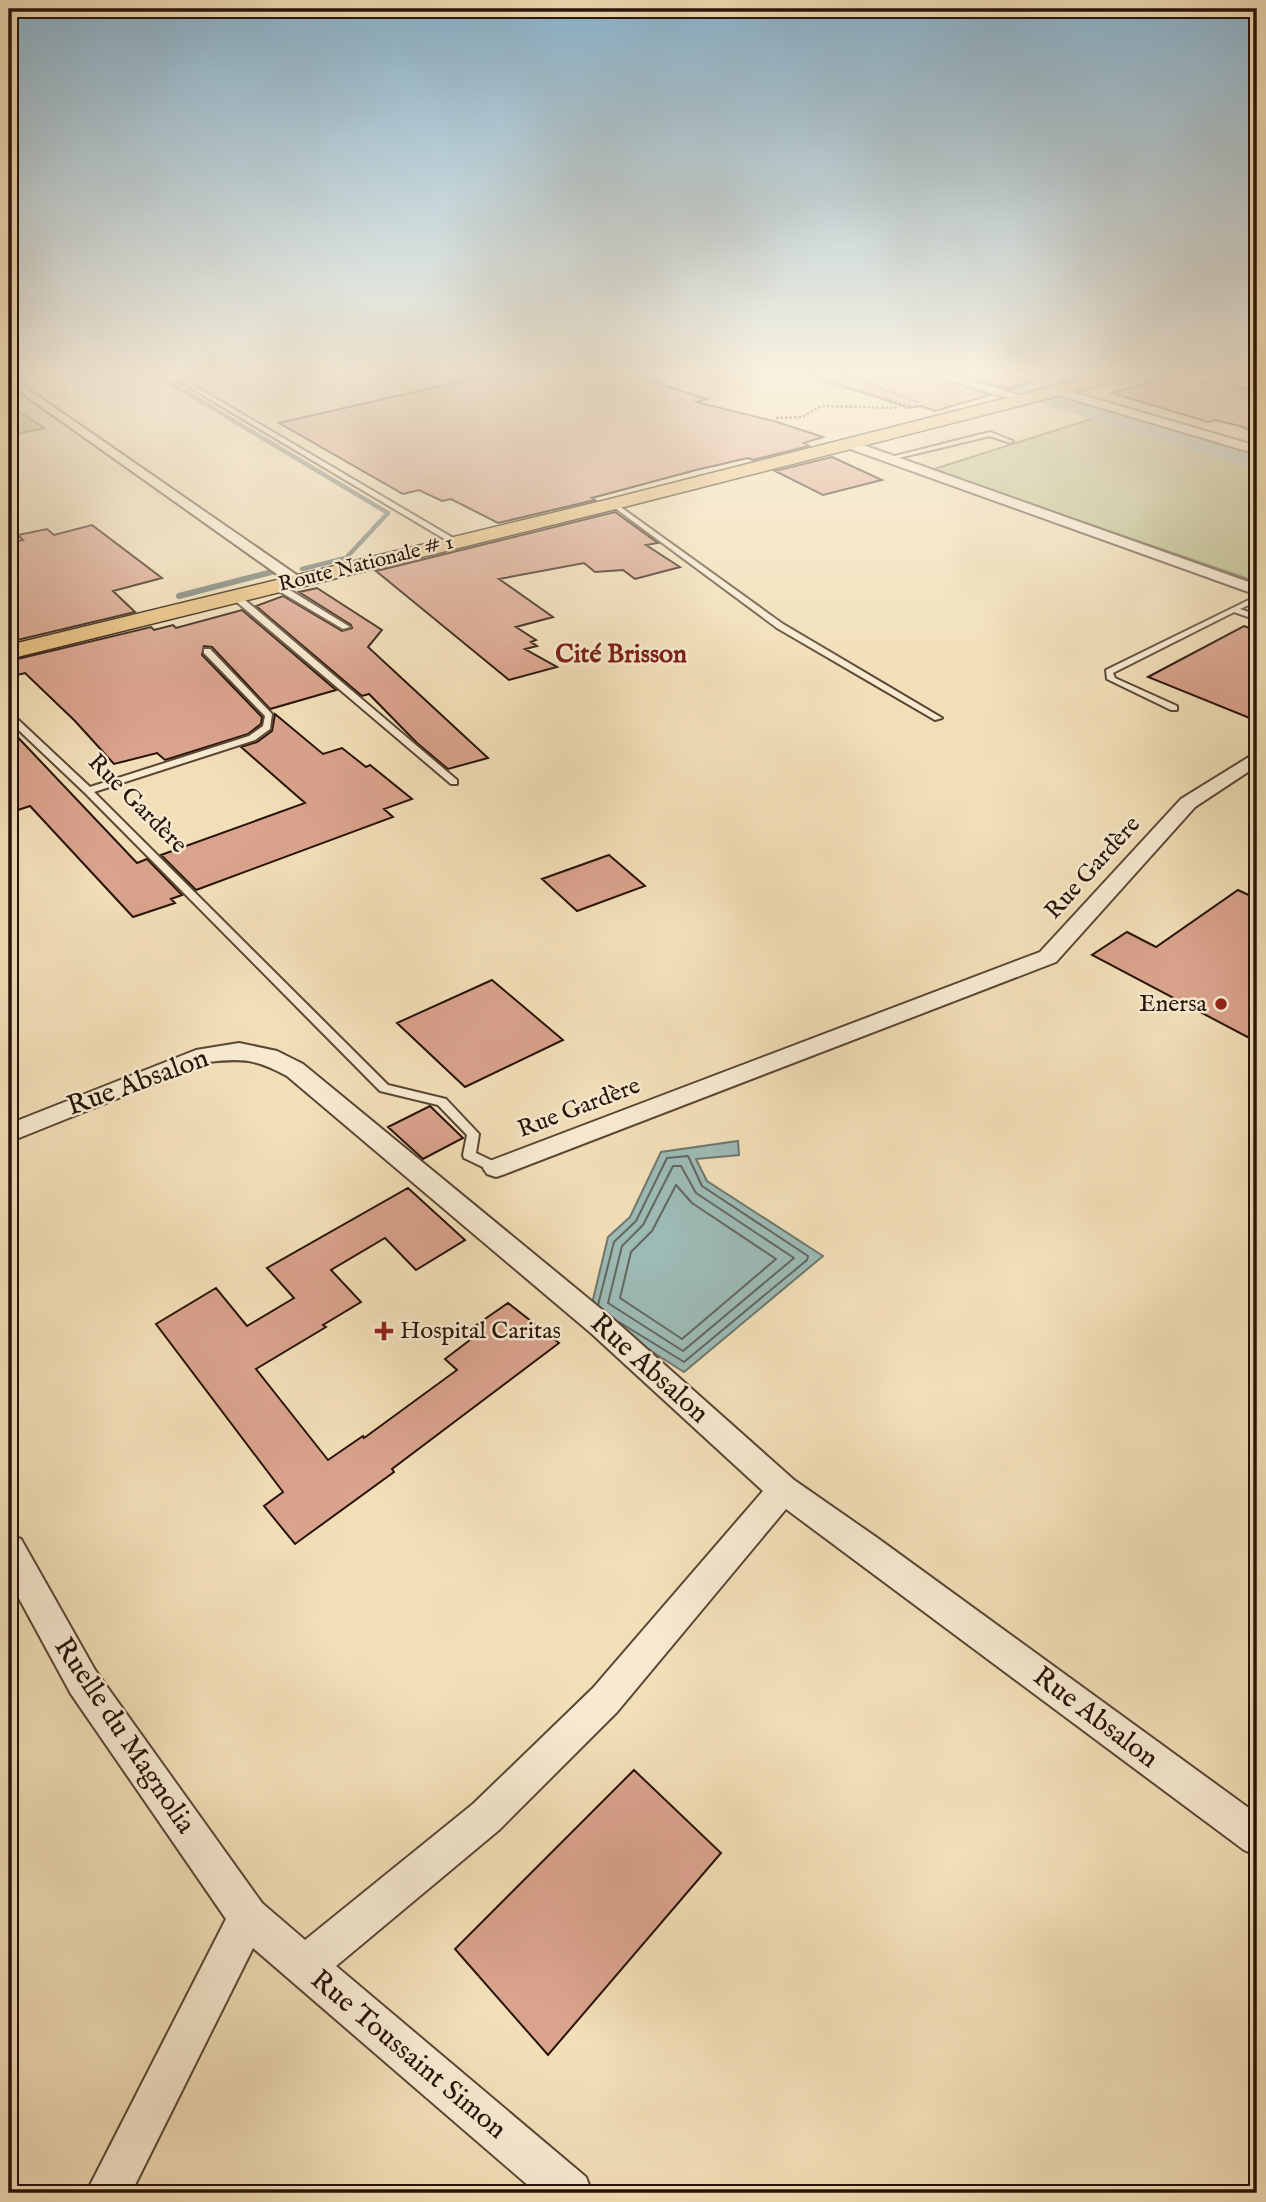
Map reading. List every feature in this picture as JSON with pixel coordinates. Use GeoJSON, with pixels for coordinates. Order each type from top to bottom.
{"type":"FeatureCollection","features":[{"type":"Feature","properties":{"kind":"main road","name":"Route Nationale # 1"},"geometry":{"type":"LineString","coordinates":[[9,652],[728,475]]}},
{"type":"Feature","properties":{"kind":"street"},"geometry":{"type":"LineString","coordinates":[[139,475],[287,583]]}},
{"type":"Feature","properties":{"kind":"street"},"geometry":{"type":"LineString","coordinates":[[937,475],[1257,590]]}},
{"type":"Feature","properties":{"kind":"street","name":"Rue Gardère"},"geometry":{"type":"LineString","coordinates":[[496,1168],[1048,957],[1188,803],[1251,769]]}},
{"type":"Feature","properties":{"kind":"street","name":"Rue Absalon"},"geometry":{"type":"LineString","coordinates":[[9,1133],[204,1055],[239,1051],[269,1056],[295,1070],[602,1326],[783,1490],[865,1547],[1257,1838]]}},
{"type":"Feature","properties":{"kind":"street"},"geometry":{"type":"LineString","coordinates":[[304,1966],[486,1817],[604,1700],[783,1490]]}},
{"type":"Feature","properties":{"kind":"street","name":"Ruelle du Magnolia"},"geometry":{"type":"LineString","coordinates":[[9,1549],[83,1682],[248,1917]]}},
{"type":"Feature","properties":{"kind":"street"},"geometry":{"type":"LineString","coordinates":[[108,2193],[248,1917]]}},
{"type":"Feature","properties":{"kind":"street","name":"Rue Toussaint Simon"},"geometry":{"type":"LineString","coordinates":[[248,1917],[570,2193]]}},
{"type":"Feature","properties":{"kind":"lane"},"geometry":{"type":"LineString","coordinates":[[342,475],[456,542]]}},
{"type":"Feature","properties":{"kind":"lane"},"geometry":{"type":"LineString","coordinates":[[613,504],[780,626],[937,718]]}},
{"type":"Feature","properties":{"kind":"lane"},"geometry":{"type":"LineString","coordinates":[[287,583],[346,627]]}},
{"type":"Feature","properties":{"kind":"lane"},"geometry":{"type":"LineString","coordinates":[[235,596],[454,782]]}},
{"type":"Feature","properties":{"kind":"lane"},"geometry":{"type":"LineString","coordinates":[[1174,708],[1111,679],[1109,673],[1257,598]]}},
{"type":"Feature","properties":{"kind":"lane"},"geometry":{"type":"LineString","coordinates":[[1235,610],[1257,618]]}},
{"type":"Feature","properties":{"kind":"lane"},"geometry":{"type":"LineString","coordinates":[[88,791],[252,738],[267,727],[269,716],[207,651]]}},
{"type":"Feature","properties":{"kind":"lane","name":"Rue Gardère"},"geometry":{"type":"LineString","coordinates":[[9,716],[88,791],[384,1088],[442,1102],[473,1134],[469,1155],[496,1168]]}},
{"type":"Feature","properties":{"kind":"green space"},"geometry":{"type":"Polygon","coordinates":[[[945,475],[1257,475],[1257,582],[945,475]]]}},
{"type":"Feature","properties":{"kind":"water"},"geometry":{"type":"Polygon","coordinates":[[[738,1141],[739,1155],[696,1159],[707,1181],[823,1256],[684,1372],[590,1312],[608,1237],[630,1217],[661,1152],[738,1141]]]}},
{"type":"Feature","properties":{"kind":"building"},"geometry":{"type":"Polygon","coordinates":[[[369,475],[678,475],[592,498],[595,500],[498,523],[451,499],[442,501],[419,490],[403,494],[369,475]]]}},
{"type":"Feature","properties":{"kind":"building"},"geometry":{"type":"Polygon","coordinates":[[[783,475],[871,475],[882,480],[823,495],[783,475]]]}},
{"type":"Feature","properties":{"kind":"building"},"geometry":{"type":"Polygon","coordinates":[[[615,512],[658,543],[646,545],[680,567],[635,579],[623,570],[595,572],[584,563],[499,579],[553,617],[516,627],[536,640],[531,642],[537,646],[525,649],[557,667],[509,680],[376,571],[615,512]]]}},
{"type":"Feature","properties":{"kind":"building"},"geometry":{"type":"Polygon","coordinates":[[[92,525],[162,578],[113,591],[135,612],[9,642],[9,543],[23,540],[18,535],[47,529],[54,535],[92,525]]]}},
{"type":"Feature","properties":{"kind":"building"},"geometry":{"type":"Polygon","coordinates":[[[317,588],[382,630],[368,647],[488,758],[448,769],[417,743],[369,694],[362,696],[256,606],[283,596],[342,631],[352,628],[299,592],[317,588]]]}},
{"type":"Feature","properties":{"kind":"building"},"geometry":{"type":"Polygon","coordinates":[[[242,610],[336,690],[270,709],[212,647],[204,646],[202,655],[262,717],[261,724],[248,734],[165,760],[157,753],[114,764],[75,721],[25,673],[9,677],[9,661],[151,627],[154,630],[173,625],[176,628],[242,610]]]}},
{"type":"Feature","properties":{"kind":"building"},"geometry":{"type":"Polygon","coordinates":[[[1244,626],[1257,631],[1257,721],[1148,677],[1244,626]]]}},
{"type":"Feature","properties":{"kind":"building"},"geometry":{"type":"Polygon","coordinates":[[[275,714],[323,754],[342,748],[366,767],[370,765],[412,799],[384,809],[393,817],[196,890],[161,855],[305,803],[241,747],[257,742],[272,731],[275,714]]]}},
{"type":"Feature","properties":{"kind":"building"},"geometry":{"type":"Polygon","coordinates":[[[9,728],[137,863],[147,859],[182,895],[171,899],[175,903],[133,917],[30,806],[9,813],[9,728]]]}},
{"type":"Feature","properties":{"kind":"building"},"geometry":{"type":"Polygon","coordinates":[[[609,855],[645,886],[577,911],[542,879],[609,855]]]}},
{"type":"Feature","properties":{"kind":"building","name":"Enersa"},"geometry":{"type":"Polygon","coordinates":[[[1238,890],[1257,899],[1257,1042],[1092,955],[1127,932],[1156,947],[1238,890]]]}},
{"type":"Feature","properties":{"kind":"building"},"geometry":{"type":"Polygon","coordinates":[[[492,980],[563,1040],[465,1087],[397,1023],[492,980]]]}},
{"type":"Feature","properties":{"kind":"building"},"geometry":{"type":"Polygon","coordinates":[[[430,1106],[463,1138],[423,1159],[388,1127],[430,1106]]]}},
{"type":"Feature","properties":{"kind":"building"},"geometry":{"type":"Polygon","coordinates":[[[408,1188],[465,1240],[416,1270],[385,1238],[331,1270],[361,1302],[323,1325],[326,1327],[256,1369],[328,1460],[363,1436],[364,1438],[457,1370],[445,1359],[479,1333],[472,1328],[508,1303],[559,1343],[392,1469],[394,1472],[295,1544],[264,1506],[283,1492],[156,1324],[216,1288],[247,1326],[294,1298],[267,1268],[408,1188]]]}},
{"type":"Feature","properties":{"kind":"building"},"geometry":{"type":"Polygon","coordinates":[[[634,1770],[721,1853],[548,2055],[455,1949],[634,1770]]]}},
{"type":"Feature","properties":{"kind":"waterway"},"geometry":{"type":"LineString","coordinates":[[302,569],[346,558],[388,513],[324,475]]}},
{"type":"Feature","properties":{"kind":"waterway"},"geometry":{"type":"LineString","coordinates":[[179,596],[279,570],[276,571]]}},
{"type":"Feature","properties":{"kind":"place","name":"Enersa"},"geometry":{"type":"Point","coordinates":[1221,1004]}},
{"type":"Feature","properties":{"kind":"place","name":"Hospital Caritas"},"geometry":{"type":"Point","coordinates":[384,1331]}},
{"type":"Feature","properties":{"kind":"district","name":"Cité Brisson"},"geometry":{"type":"Point","coordinates":[621,654]}}]}
